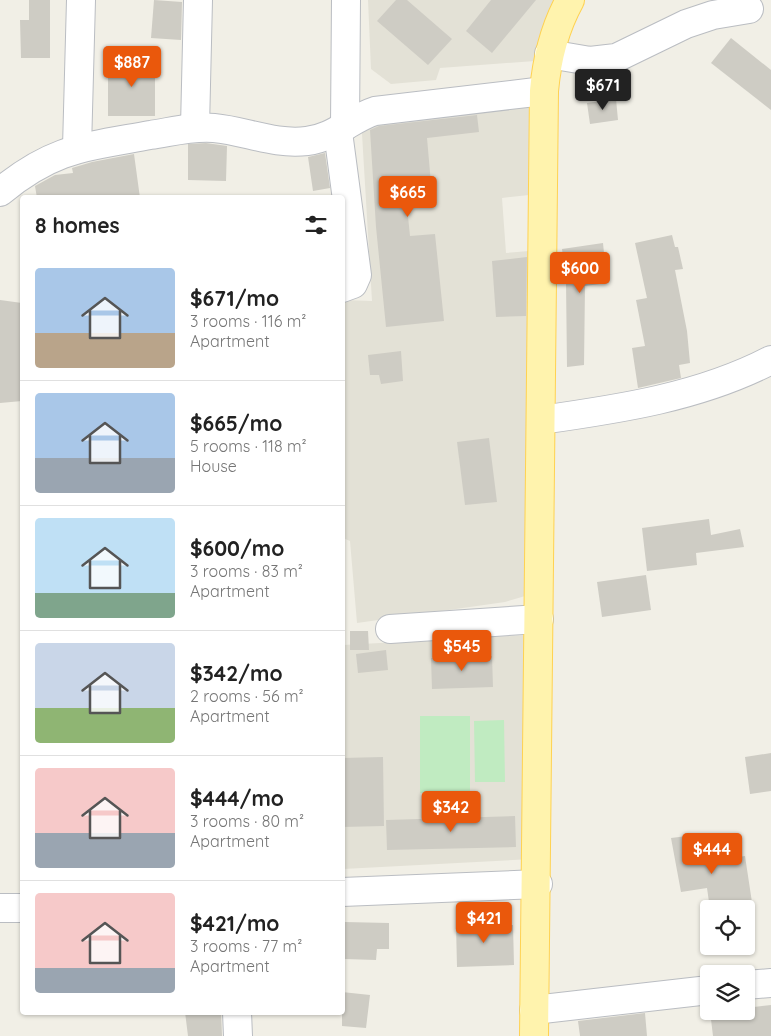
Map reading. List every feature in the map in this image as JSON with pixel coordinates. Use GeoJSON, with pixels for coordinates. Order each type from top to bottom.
{"type":"FeatureCollection","features":[{"type":"Feature","properties":{"kind":"main road"},"geometry":{"type":"LineString","coordinates":[[534,1023],[538,884],[544,91],[549,54],[560,17],[570,0]]}},
{"type":"Feature","properties":{"kind":"street"},"geometry":{"type":"LineString","coordinates":[[77,148],[81,0]]}},
{"type":"Feature","properties":{"kind":"street"},"geometry":{"type":"LineString","coordinates":[[196,127],[198,0]]}},
{"type":"Feature","properties":{"kind":"street"},"geometry":{"type":"LineString","coordinates":[[345,287],[353,284],[357,275],[341,129],[346,0]]}},
{"type":"Feature","properties":{"kind":"street"},"geometry":{"type":"LineString","coordinates":[[549,54],[590,61],[616,58],[686,24],[713,15],[749,9]]}},
{"type":"Feature","properties":{"kind":"street"},"geometry":{"type":"LineString","coordinates":[[0,192],[39,163],[77,148],[196,127],[225,129],[261,139],[295,142],[324,138],[368,113],[382,109],[544,91]]}},
{"type":"Feature","properties":{"kind":"street"},"geometry":{"type":"LineString","coordinates":[[541,420],[600,412],[690,392],[742,375],[771,360]]}},
{"type":"Feature","properties":{"kind":"street"},"geometry":{"type":"LineString","coordinates":[[390,629],[539,619]]}},
{"type":"Feature","properties":{"kind":"street"},"geometry":{"type":"LineString","coordinates":[[345,892],[538,884]]}},
{"type":"Feature","properties":{"kind":"street"},"geometry":{"type":"LineString","coordinates":[[0,908],[20,908]]}},
{"type":"Feature","properties":{"kind":"street"},"geometry":{"type":"LineString","coordinates":[[755,984],[771,983]]}},
{"type":"Feature","properties":{"kind":"street"},"geometry":{"type":"LineString","coordinates":[[534,1023],[700,992]]}},
{"type":"Feature","properties":{"kind":"street"},"geometry":{"type":"LineString","coordinates":[[237,1015],[238,1036]]}},
{"type":"Feature","properties":{"kind":"shaded area"},"geometry":{"type":"Polygon","coordinates":[[[368,0],[557,0],[535,61],[440,68],[436,80],[391,84],[371,69],[368,0]]]}},
{"type":"Feature","properties":{"kind":"shaded area"},"geometry":{"type":"Polygon","coordinates":[[[534,98],[537,191],[529,195],[502,198],[506,253],[529,251],[532,594],[505,602],[357,623],[350,541],[345,539],[345,300],[372,301],[361,117],[534,98]]]}},
{"type":"Feature","properties":{"kind":"shaded area"},"geometry":{"type":"Polygon","coordinates":[[[529,635],[532,859],[345,869],[345,645],[529,635]]]}},
{"type":"Feature","properties":{"kind":"green space"},"geometry":{"type":"Polygon","coordinates":[[[420,716],[470,716],[470,793],[420,793],[420,716]]]}},
{"type":"Feature","properties":{"kind":"green space"},"geometry":{"type":"Polygon","coordinates":[[[504,720],[505,782],[475,782],[474,721],[504,720]]]}},
{"type":"Feature","properties":{"kind":"building"},"geometry":{"type":"Polygon","coordinates":[[[29,0],[50,0],[50,58],[21,58],[20,20],[29,20],[29,0]]]}},
{"type":"Feature","properties":{"kind":"building"},"geometry":{"type":"Polygon","coordinates":[[[154,0],[182,2],[181,40],[151,38],[154,0]]]}},
{"type":"Feature","properties":{"kind":"building"},"geometry":{"type":"Polygon","coordinates":[[[396,0],[407,0],[452,39],[428,65],[377,21],[396,0]]]}},
{"type":"Feature","properties":{"kind":"building"},"geometry":{"type":"Polygon","coordinates":[[[491,0],[536,0],[492,53],[466,31],[491,0]]]}},
{"type":"Feature","properties":{"kind":"building"},"geometry":{"type":"Polygon","coordinates":[[[731,38],[771,70],[771,110],[711,63],[731,38]]]}},
{"type":"Feature","properties":{"kind":"building"},"geometry":{"type":"Polygon","coordinates":[[[108,59],[155,59],[155,116],[108,116],[108,59]]]}},
{"type":"Feature","properties":{"kind":"building"},"geometry":{"type":"Polygon","coordinates":[[[616,99],[618,120],[590,124],[587,103],[616,99]]]}},
{"type":"Feature","properties":{"kind":"building"},"geometry":{"type":"Polygon","coordinates":[[[477,115],[479,132],[427,138],[432,195],[406,197],[410,236],[435,234],[444,321],[386,327],[376,227],[370,130],[379,126],[477,115]]]}},
{"type":"Feature","properties":{"kind":"building"},"geometry":{"type":"Polygon","coordinates":[[[206,143],[227,146],[226,181],[188,180],[188,144],[206,143]]]}},
{"type":"Feature","properties":{"kind":"building"},"geometry":{"type":"Polygon","coordinates":[[[325,153],[330,188],[313,191],[308,157],[325,153]]]}},
{"type":"Feature","properties":{"kind":"building"},"geometry":{"type":"Polygon","coordinates":[[[134,154],[140,195],[36,195],[35,186],[55,175],[73,173],[72,168],[134,154]]]}},
{"type":"Feature","properties":{"kind":"building"},"geometry":{"type":"Polygon","coordinates":[[[672,235],[675,247],[678,247],[683,269],[675,270],[687,331],[690,363],[679,365],[681,378],[638,388],[632,348],[645,346],[636,300],[647,298],[635,243],[672,235]]]}},
{"type":"Feature","properties":{"kind":"building"},"geometry":{"type":"Polygon","coordinates":[[[603,243],[607,283],[585,286],[584,365],[567,367],[566,281],[562,249],[603,243]]]}},
{"type":"Feature","properties":{"kind":"building"},"geometry":{"type":"Polygon","coordinates":[[[527,257],[526,316],[496,317],[492,261],[527,257]]]}},
{"type":"Feature","properties":{"kind":"building"},"geometry":{"type":"Polygon","coordinates":[[[0,300],[20,303],[20,401],[0,403],[0,300]]]}},
{"type":"Feature","properties":{"kind":"building"},"geometry":{"type":"Polygon","coordinates":[[[401,351],[403,381],[381,384],[379,375],[370,375],[368,355],[401,351]]]}},
{"type":"Feature","properties":{"kind":"building"},"geometry":{"type":"Polygon","coordinates":[[[489,438],[497,502],[465,505],[457,442],[489,438]]]}},
{"type":"Feature","properties":{"kind":"building"},"geometry":{"type":"Polygon","coordinates":[[[709,519],[711,535],[740,529],[744,547],[696,553],[697,565],[647,571],[642,528],[709,519]]]}},
{"type":"Feature","properties":{"kind":"building"},"geometry":{"type":"Polygon","coordinates":[[[646,575],[651,610],[602,617],[597,582],[646,575]]]}},
{"type":"Feature","properties":{"kind":"building"},"geometry":{"type":"Polygon","coordinates":[[[350,631],[368,631],[369,650],[350,650],[350,631]]]}},
{"type":"Feature","properties":{"kind":"building"},"geometry":{"type":"Polygon","coordinates":[[[386,650],[388,670],[358,673],[356,654],[386,650]]]}},
{"type":"Feature","properties":{"kind":"building"},"geometry":{"type":"Polygon","coordinates":[[[492,656],[493,687],[432,689],[431,658],[492,656]]]}},
{"type":"Feature","properties":{"kind":"building"},"geometry":{"type":"Polygon","coordinates":[[[771,753],[771,791],[750,794],[745,757],[771,753]]]}},
{"type":"Feature","properties":{"kind":"building"},"geometry":{"type":"Polygon","coordinates":[[[383,757],[384,826],[345,827],[345,758],[383,757]]]}},
{"type":"Feature","properties":{"kind":"building"},"geometry":{"type":"Polygon","coordinates":[[[515,816],[516,847],[387,850],[386,820],[515,816]]]}},
{"type":"Feature","properties":{"kind":"building"},"geometry":{"type":"Polygon","coordinates":[[[703,834],[706,862],[745,856],[752,900],[709,900],[707,888],[681,892],[671,838],[703,834]]]}},
{"type":"Feature","properties":{"kind":"building"},"geometry":{"type":"Polygon","coordinates":[[[483,915],[483,925],[513,925],[514,965],[457,967],[456,925],[467,925],[467,916],[483,915]]]}},
{"type":"Feature","properties":{"kind":"building"},"geometry":{"type":"Polygon","coordinates":[[[345,922],[389,923],[389,949],[377,949],[376,960],[345,959],[345,922]]]}},
{"type":"Feature","properties":{"kind":"building"},"geometry":{"type":"Polygon","coordinates":[[[345,992],[370,995],[366,1028],[342,1026],[342,1015],[345,1015],[345,992]]]}},
{"type":"Feature","properties":{"kind":"building"},"geometry":{"type":"Polygon","coordinates":[[[771,1005],[771,1036],[713,1036],[711,1020],[755,1020],[755,1007],[771,1005]]]}},
{"type":"Feature","properties":{"kind":"building"},"geometry":{"type":"Polygon","coordinates":[[[645,1013],[647,1036],[580,1036],[578,1021],[645,1013]]]}},
{"type":"Feature","properties":{"kind":"building"},"geometry":{"type":"Polygon","coordinates":[[[185,1015],[221,1015],[222,1036],[188,1036],[185,1015]]]}}]}
